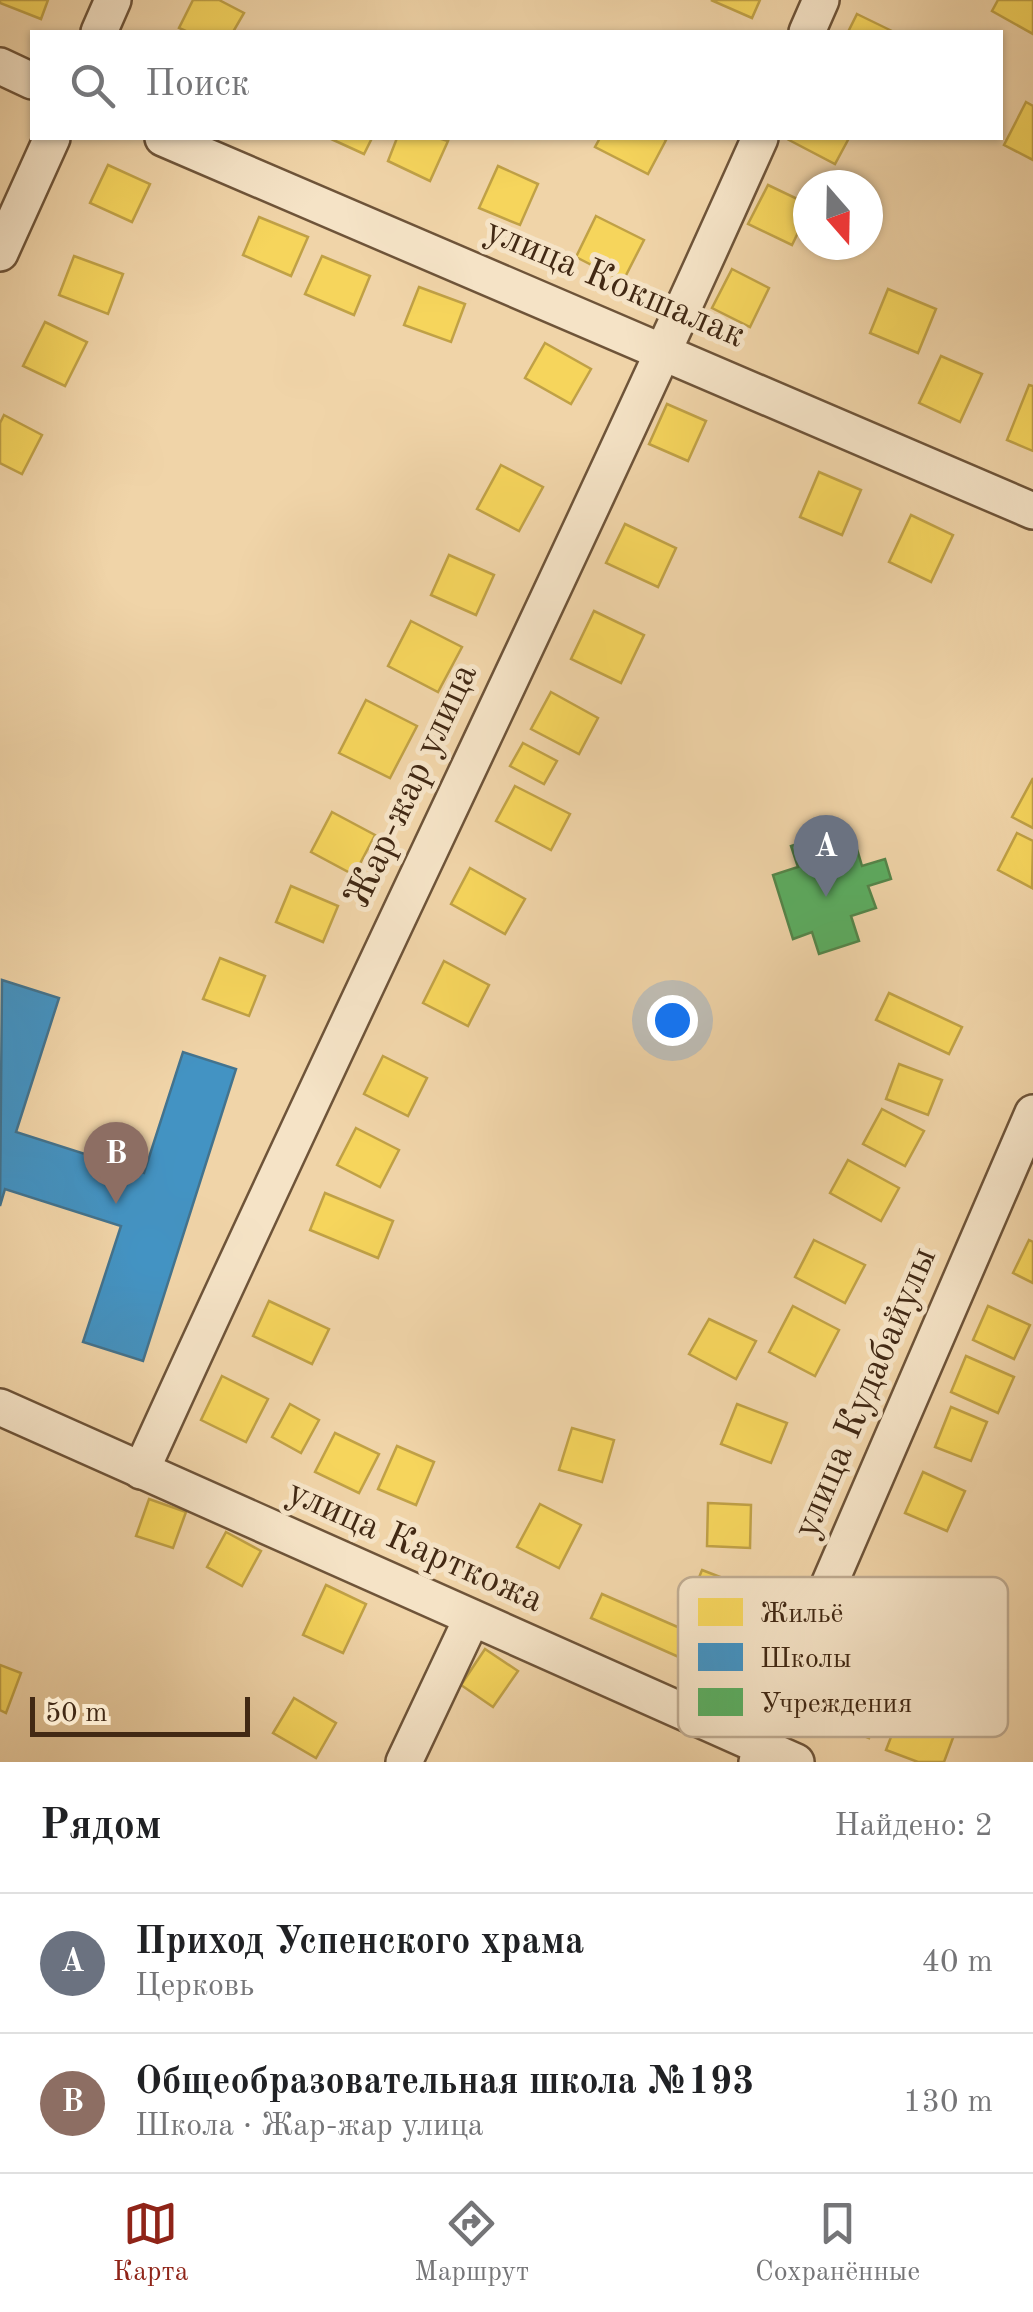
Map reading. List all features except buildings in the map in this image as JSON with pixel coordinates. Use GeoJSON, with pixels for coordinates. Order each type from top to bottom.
{"type":"FeatureCollection","features":[{"type":"Feature","properties":{"kind":"street"},"geometry":{"type":"LineString","coordinates":[[100,30],[113,0]]}},
{"type":"Feature","properties":{"kind":"street"},"geometry":{"type":"LineString","coordinates":[[808,30],[821,0]]}},
{"type":"Feature","properties":{"kind":"street"},"geometry":{"type":"LineString","coordinates":[[0,66],[30,80]]}},
{"type":"Feature","properties":{"kind":"street"},"geometry":{"type":"LineString","coordinates":[[0,254],[51,140]]}},
{"type":"Feature","properties":{"kind":"street","name":"улица Кокшалак"},"geometry":{"type":"LineString","coordinates":[[168,140],[1033,511]]}},
{"type":"Feature","properties":{"kind":"street","name":"Жар-жар улица"},"geometry":{"type":"LineString","coordinates":[[141,1471],[665,350],[759,140]]}},
{"type":"Feature","properties":{"kind":"street","name":"улица Кудабайулы"},"geometry":{"type":"LineString","coordinates":[[832,1577],[1033,1113]]}},
{"type":"Feature","properties":{"kind":"street","name":"улица Карткожа"},"geometry":{"type":"LineString","coordinates":[[0,1407],[678,1714]]}},
{"type":"Feature","properties":{"kind":"street"},"geometry":{"type":"LineString","coordinates":[[404,1762],[472,1618]]}},
{"type":"Feature","properties":{"kind":"street","name":"улица Карткожа"},"geometry":{"type":"LineString","coordinates":[[727,1737],[772,1758]]}},
{"type":"Feature","properties":{"kind":"place","name":"Приход Успенского храма"},"geometry":{"type":"Point","coordinates":[826,897]}},
{"type":"Feature","properties":{"kind":"place","name":"Общеобразовательная школа №193"},"geometry":{"type":"Point","coordinates":[116,1204]}}]}
